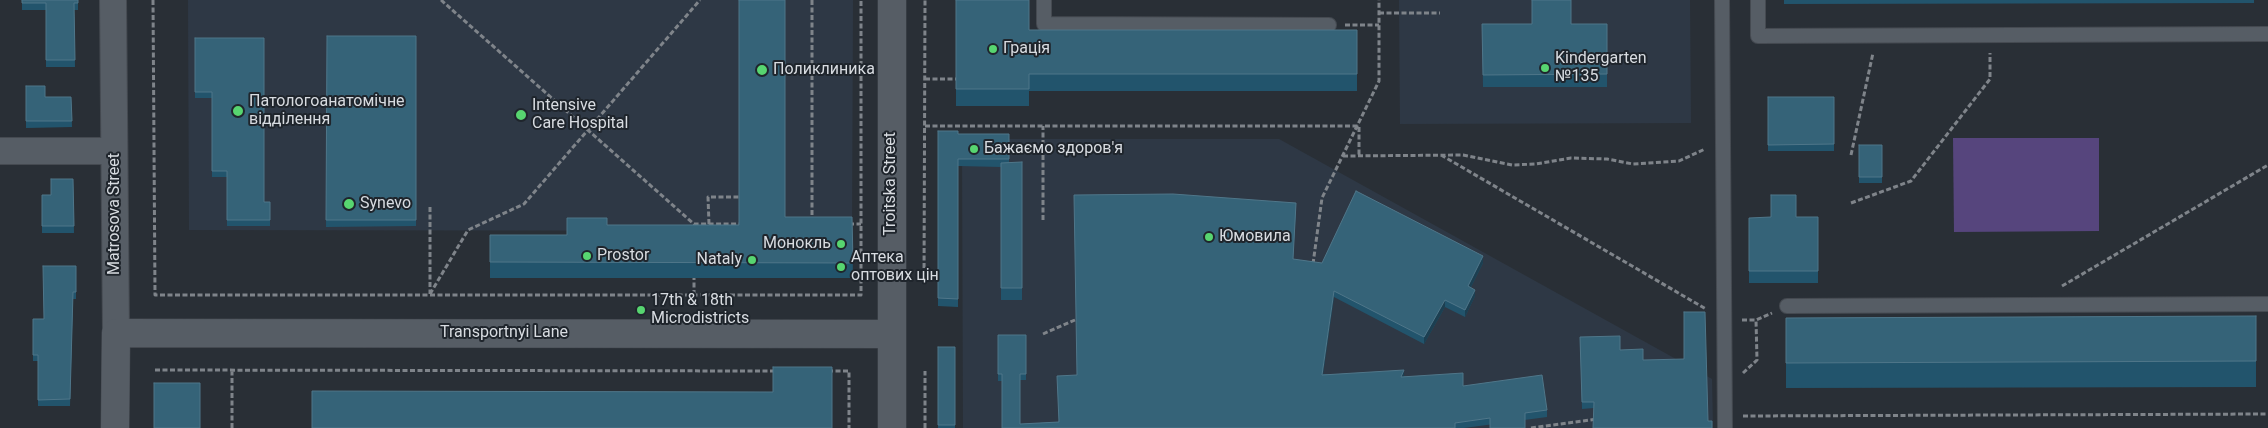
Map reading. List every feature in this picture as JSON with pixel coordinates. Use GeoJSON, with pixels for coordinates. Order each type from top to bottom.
{"type":"FeatureCollection","features":[{"type":"Feature","properties":{"kind":"street","name":"Matrosova Street"},"geometry":{"type":"LineString","coordinates":[[114,0],[115,428]]}},
{"type":"Feature","properties":{"kind":"street","name":"Troitska Street"},"geometry":{"type":"LineString","coordinates":[[892,0],[892,428]]}},
{"type":"Feature","properties":{"kind":"street"},"geometry":{"type":"LineString","coordinates":[[0,151],[114,150]]}},
{"type":"Feature","properties":{"kind":"street","name":"Transportnyi Lane"},"geometry":{"type":"LineString","coordinates":[[116,333],[892,334]]}},
{"type":"Feature","properties":{"kind":"lane"},"geometry":{"type":"LineString","coordinates":[[1044,0],[1044,24],[1329,25]]}},
{"type":"Feature","properties":{"kind":"lane"},"geometry":{"type":"LineString","coordinates":[[1722,0],[1725,422]]}},
{"type":"Feature","properties":{"kind":"lane"},"geometry":{"type":"LineString","coordinates":[[1758,0],[1758,36],[2268,34]]}},
{"type":"Feature","properties":{"kind":"lane"},"geometry":{"type":"LineString","coordinates":[[1787,306],[2268,304]]}},
{"type":"Feature","properties":{"kind":"path"},"geometry":{"type":"LineString","coordinates":[[153,0],[155,294],[430,295],[861,295],[861,0]]}},
{"type":"Feature","properties":{"kind":"path"},"geometry":{"type":"LineString","coordinates":[[441,0],[694,224],[746,224]]}},
{"type":"Feature","properties":{"kind":"path"},"geometry":{"type":"LineString","coordinates":[[430,295],[468,230],[524,204],[700,0]]}},
{"type":"Feature","properties":{"kind":"path"},"geometry":{"type":"LineString","coordinates":[[812,0],[812,224]]}},
{"type":"Feature","properties":{"kind":"path"},"geometry":{"type":"LineString","coordinates":[[924,283],[925,0]]}},
{"type":"Feature","properties":{"kind":"path"},"geometry":{"type":"LineString","coordinates":[[1313,265],[1322,198],[1380,81],[1379,0]]}},
{"type":"Feature","properties":{"kind":"path"},"geometry":{"type":"LineString","coordinates":[[1379,13],[1440,13]]}},
{"type":"Feature","properties":{"kind":"path"},"geometry":{"type":"LineString","coordinates":[[1329,25],[1379,25]]}},
{"type":"Feature","properties":{"kind":"path"},"geometry":{"type":"LineString","coordinates":[[1851,203],[1911,181],[1990,79],[1989,35]]}},
{"type":"Feature","properties":{"kind":"path"},"geometry":{"type":"LineString","coordinates":[[1851,155],[1877,36]]}},
{"type":"Feature","properties":{"kind":"path"},"geometry":{"type":"LineString","coordinates":[[785,70],[861,70]]}},
{"type":"Feature","properties":{"kind":"path"},"geometry":{"type":"LineString","coordinates":[[925,79],[956,79]]}},
{"type":"Feature","properties":{"kind":"path"},"geometry":{"type":"LineString","coordinates":[[925,126],[1359,126]]}},
{"type":"Feature","properties":{"kind":"path"},"geometry":{"type":"LineString","coordinates":[[1042,220],[1043,126]]}},
{"type":"Feature","properties":{"kind":"path"},"geometry":{"type":"LineString","coordinates":[[1359,126],[1359,156]]}},
{"type":"Feature","properties":{"kind":"path"},"geometry":{"type":"LineString","coordinates":[[1343,156],[1441,155],[1489,159],[1512,165],[1536,164],[1571,158],[1607,159],[1633,164],[1661,163],[1696,155],[1707,148],[1723,132]]}},
{"type":"Feature","properties":{"kind":"path"},"geometry":{"type":"LineString","coordinates":[[1441,155],[1724,320]]}},
{"type":"Feature","properties":{"kind":"path"},"geometry":{"type":"LineString","coordinates":[[2030,306],[2268,165]]}},
{"type":"Feature","properties":{"kind":"path"},"geometry":{"type":"LineString","coordinates":[[708,224],[708,197],[739,197]]}},
{"type":"Feature","properties":{"kind":"path"},"geometry":{"type":"LineString","coordinates":[[430,206],[430,295]]}},
{"type":"Feature","properties":{"kind":"path"},"geometry":{"type":"LineString","coordinates":[[694,224],[694,232]]}},
{"type":"Feature","properties":{"kind":"path"},"geometry":{"type":"LineString","coordinates":[[841,224],[861,224]]}},
{"type":"Feature","properties":{"kind":"path"},"geometry":{"type":"LineString","coordinates":[[694,268],[694,295]]}},
{"type":"Feature","properties":{"kind":"path"},"geometry":{"type":"LineString","coordinates":[[1043,334],[1076,320]]}},
{"type":"Feature","properties":{"kind":"path"},"geometry":{"type":"LineString","coordinates":[[1756,320],[1756,360]]}},
{"type":"Feature","properties":{"kind":"path"},"geometry":{"type":"LineString","coordinates":[[155,370],[780,371]]}},
{"type":"Feature","properties":{"kind":"path"},"geometry":{"type":"LineString","coordinates":[[232,370],[232,428]]}},
{"type":"Feature","properties":{"kind":"path"},"geometry":{"type":"LineString","coordinates":[[820,371],[849,371],[849,428]]}},
{"type":"Feature","properties":{"kind":"path"},"geometry":{"type":"LineString","coordinates":[[925,371],[925,428]]}},
{"type":"Feature","properties":{"kind":"path"},"geometry":{"type":"LineString","coordinates":[[1725,422],[2268,414]]}},
{"type":"Feature","properties":{"kind":"path"},"geometry":{"type":"LineString","coordinates":[[1530,428],[1603,419]]}},
{"type":"Feature","properties":{"kind":"shaded area","name":"Intensive Care Hospital"},"geometry":{"type":"Polygon","coordinates":[[[188,0],[853,0],[852,231],[189,230],[188,0]]]}},
{"type":"Feature","properties":{"kind":"shaded area","name":"Kindergarten №135"},"geometry":{"type":"Polygon","coordinates":[[[1399,0],[1690,0],[1691,123],[1400,124],[1399,0]]]}},
{"type":"Feature","properties":{"kind":"shaded area"},"geometry":{"type":"Polygon","coordinates":[[[1953,138],[2099,138],[2099,231],[1954,232],[1953,138]]]}},
{"type":"Feature","properties":{"kind":"shaded area","name":"Юмовила"},"geometry":{"type":"Polygon","coordinates":[[[962,139],[1279,139],[1712,379],[1713,428],[963,428],[962,139]]]}},
{"type":"Feature","properties":{"kind":"building"},"geometry":{"type":"Polygon","coordinates":[[[22,0],[78,0],[78,3],[74,3],[75,60],[46,60],[46,3],[22,3],[22,0]]]}},
{"type":"Feature","properties":{"kind":"building"},"geometry":{"type":"Polygon","coordinates":[[[739,0],[785,0],[785,217],[852,217],[853,263],[490,262],[490,235],[567,235],[567,218],[607,218],[607,225],[739,225],[739,0]]]}},
{"type":"Feature","properties":{"kind":"building"},"geometry":{"type":"Polygon","coordinates":[[[956,0],[1029,0],[1029,30],[1357,30],[1357,74],[1029,74],[1029,89],[956,89],[956,0]]]}},
{"type":"Feature","properties":{"kind":"building"},"geometry":{"type":"Polygon","coordinates":[[[1532,0],[1571,0],[1571,24],[1607,24],[1607,74],[1483,75],[1482,24],[1532,24],[1532,0]]]}},
{"type":"Feature","properties":{"kind":"building"},"geometry":{"type":"Polygon","coordinates":[[[327,36],[416,36],[416,220],[326,220],[327,36]]]}},
{"type":"Feature","properties":{"kind":"building"},"geometry":{"type":"Polygon","coordinates":[[[195,38],[264,38],[264,202],[270,202],[270,220],[227,220],[227,171],[212,171],[212,92],[195,92],[195,38]]]}},
{"type":"Feature","properties":{"kind":"building"},"geometry":{"type":"Polygon","coordinates":[[[26,86],[45,86],[45,97],[71,97],[72,121],[26,121],[26,86]]]}},
{"type":"Feature","properties":{"kind":"building"},"geometry":{"type":"Polygon","coordinates":[[[1768,97],[1834,97],[1834,144],[1768,145],[1768,97]]]}},
{"type":"Feature","properties":{"kind":"building"},"geometry":{"type":"Polygon","coordinates":[[[938,131],[958,131],[958,134],[1009,134],[1009,159],[958,159],[958,299],[938,298],[938,131]]]}},
{"type":"Feature","properties":{"kind":"building"},"geometry":{"type":"Polygon","coordinates":[[[1859,145],[1882,145],[1882,177],[1859,177],[1859,145]]]}},
{"type":"Feature","properties":{"kind":"building"},"geometry":{"type":"Polygon","coordinates":[[[1022,162],[1022,288],[1001,288],[1001,163],[1022,162]]]}},
{"type":"Feature","properties":{"kind":"building"},"geometry":{"type":"Polygon","coordinates":[[[51,179],[73,179],[74,226],[42,226],[42,195],[51,195],[51,179]]]}},
{"type":"Feature","properties":{"kind":"building"},"geometry":{"type":"Polygon","coordinates":[[[1356,191],[1483,256],[1468,286],[1475,290],[1465,310],[1445,300],[1424,337],[1334,291],[1322,375],[1404,370],[1401,377],[1463,373],[1463,386],[1542,375],[1547,410],[1525,413],[1525,428],[1490,428],[1490,418],[1455,423],[1455,428],[1002,428],[1002,374],[998,374],[998,335],[1026,335],[1026,374],[1020,374],[1020,424],[1059,422],[1057,376],[1077,375],[1074,195],[1173,194],[1296,203],[1293,259],[1322,263],[1356,191]]]}},
{"type":"Feature","properties":{"kind":"building"},"geometry":{"type":"Polygon","coordinates":[[[1771,195],[1796,195],[1796,217],[1818,217],[1818,271],[1749,271],[1749,218],[1771,217],[1771,195]]]}},
{"type":"Feature","properties":{"kind":"building"},"geometry":{"type":"Polygon","coordinates":[[[43,266],[76,266],[76,292],[73,292],[70,399],[38,400],[38,355],[33,355],[33,319],[44,319],[43,266]]]}},
{"type":"Feature","properties":{"kind":"building"},"geometry":{"type":"Polygon","coordinates":[[[1684,312],[1705,312],[1708,421],[1712,421],[1712,428],[1593,428],[1594,402],[1582,402],[1580,337],[1620,336],[1620,350],[1643,349],[1643,360],[1684,359],[1684,312]]]}},
{"type":"Feature","properties":{"kind":"building"},"geometry":{"type":"Polygon","coordinates":[[[2256,316],[2256,361],[1786,363],[1786,318],[2256,316]]]}},
{"type":"Feature","properties":{"kind":"building"},"geometry":{"type":"Polygon","coordinates":[[[938,347],[955,347],[955,425],[938,425],[938,347]]]}},
{"type":"Feature","properties":{"kind":"building"},"geometry":{"type":"Polygon","coordinates":[[[773,367],[832,367],[832,428],[312,428],[312,391],[773,392],[773,367]]]}},
{"type":"Feature","properties":{"kind":"building"},"geometry":{"type":"Polygon","coordinates":[[[154,383],[200,383],[200,428],[154,428],[154,383]]]}},
{"type":"Feature","properties":{"kind":"place","name":"Грація"},"geometry":{"type":"Point","coordinates":[993,49]}},
{"type":"Feature","properties":{"kind":"place","name":"Kindergarten №135"},"geometry":{"type":"Point","coordinates":[1545,68]}},
{"type":"Feature","properties":{"kind":"place","name":"Поликлиника"},"geometry":{"type":"Point","coordinates":[762,70]}},
{"type":"Feature","properties":{"kind":"place","name":"Патологоанатомічне відділення"},"geometry":{"type":"Point","coordinates":[238,111]}},
{"type":"Feature","properties":{"kind":"place","name":"Intensive Care Hospital"},"geometry":{"type":"Point","coordinates":[521,115]}},
{"type":"Feature","properties":{"kind":"place","name":"Бажаємо здоров'я"},"geometry":{"type":"Point","coordinates":[974,149]}},
{"type":"Feature","properties":{"kind":"place","name":"Synevo"},"geometry":{"type":"Point","coordinates":[349,204]}},
{"type":"Feature","properties":{"kind":"place","name":"Юмовила"},"geometry":{"type":"Point","coordinates":[1209,237]}},
{"type":"Feature","properties":{"kind":"place","name":"Монокль"},"geometry":{"type":"Point","coordinates":[841,244]}},
{"type":"Feature","properties":{"kind":"place","name":"Prostor"},"geometry":{"type":"Point","coordinates":[587,256]}},
{"type":"Feature","properties":{"kind":"place","name":"Nataly"},"geometry":{"type":"Point","coordinates":[752,260]}},
{"type":"Feature","properties":{"kind":"place","name":"Аптека оптових цін"},"geometry":{"type":"Point","coordinates":[841,267]}},
{"type":"Feature","properties":{"kind":"place","name":"17th & 18th Microdistricts"},"geometry":{"type":"Point","coordinates":[641,310]}}]}
